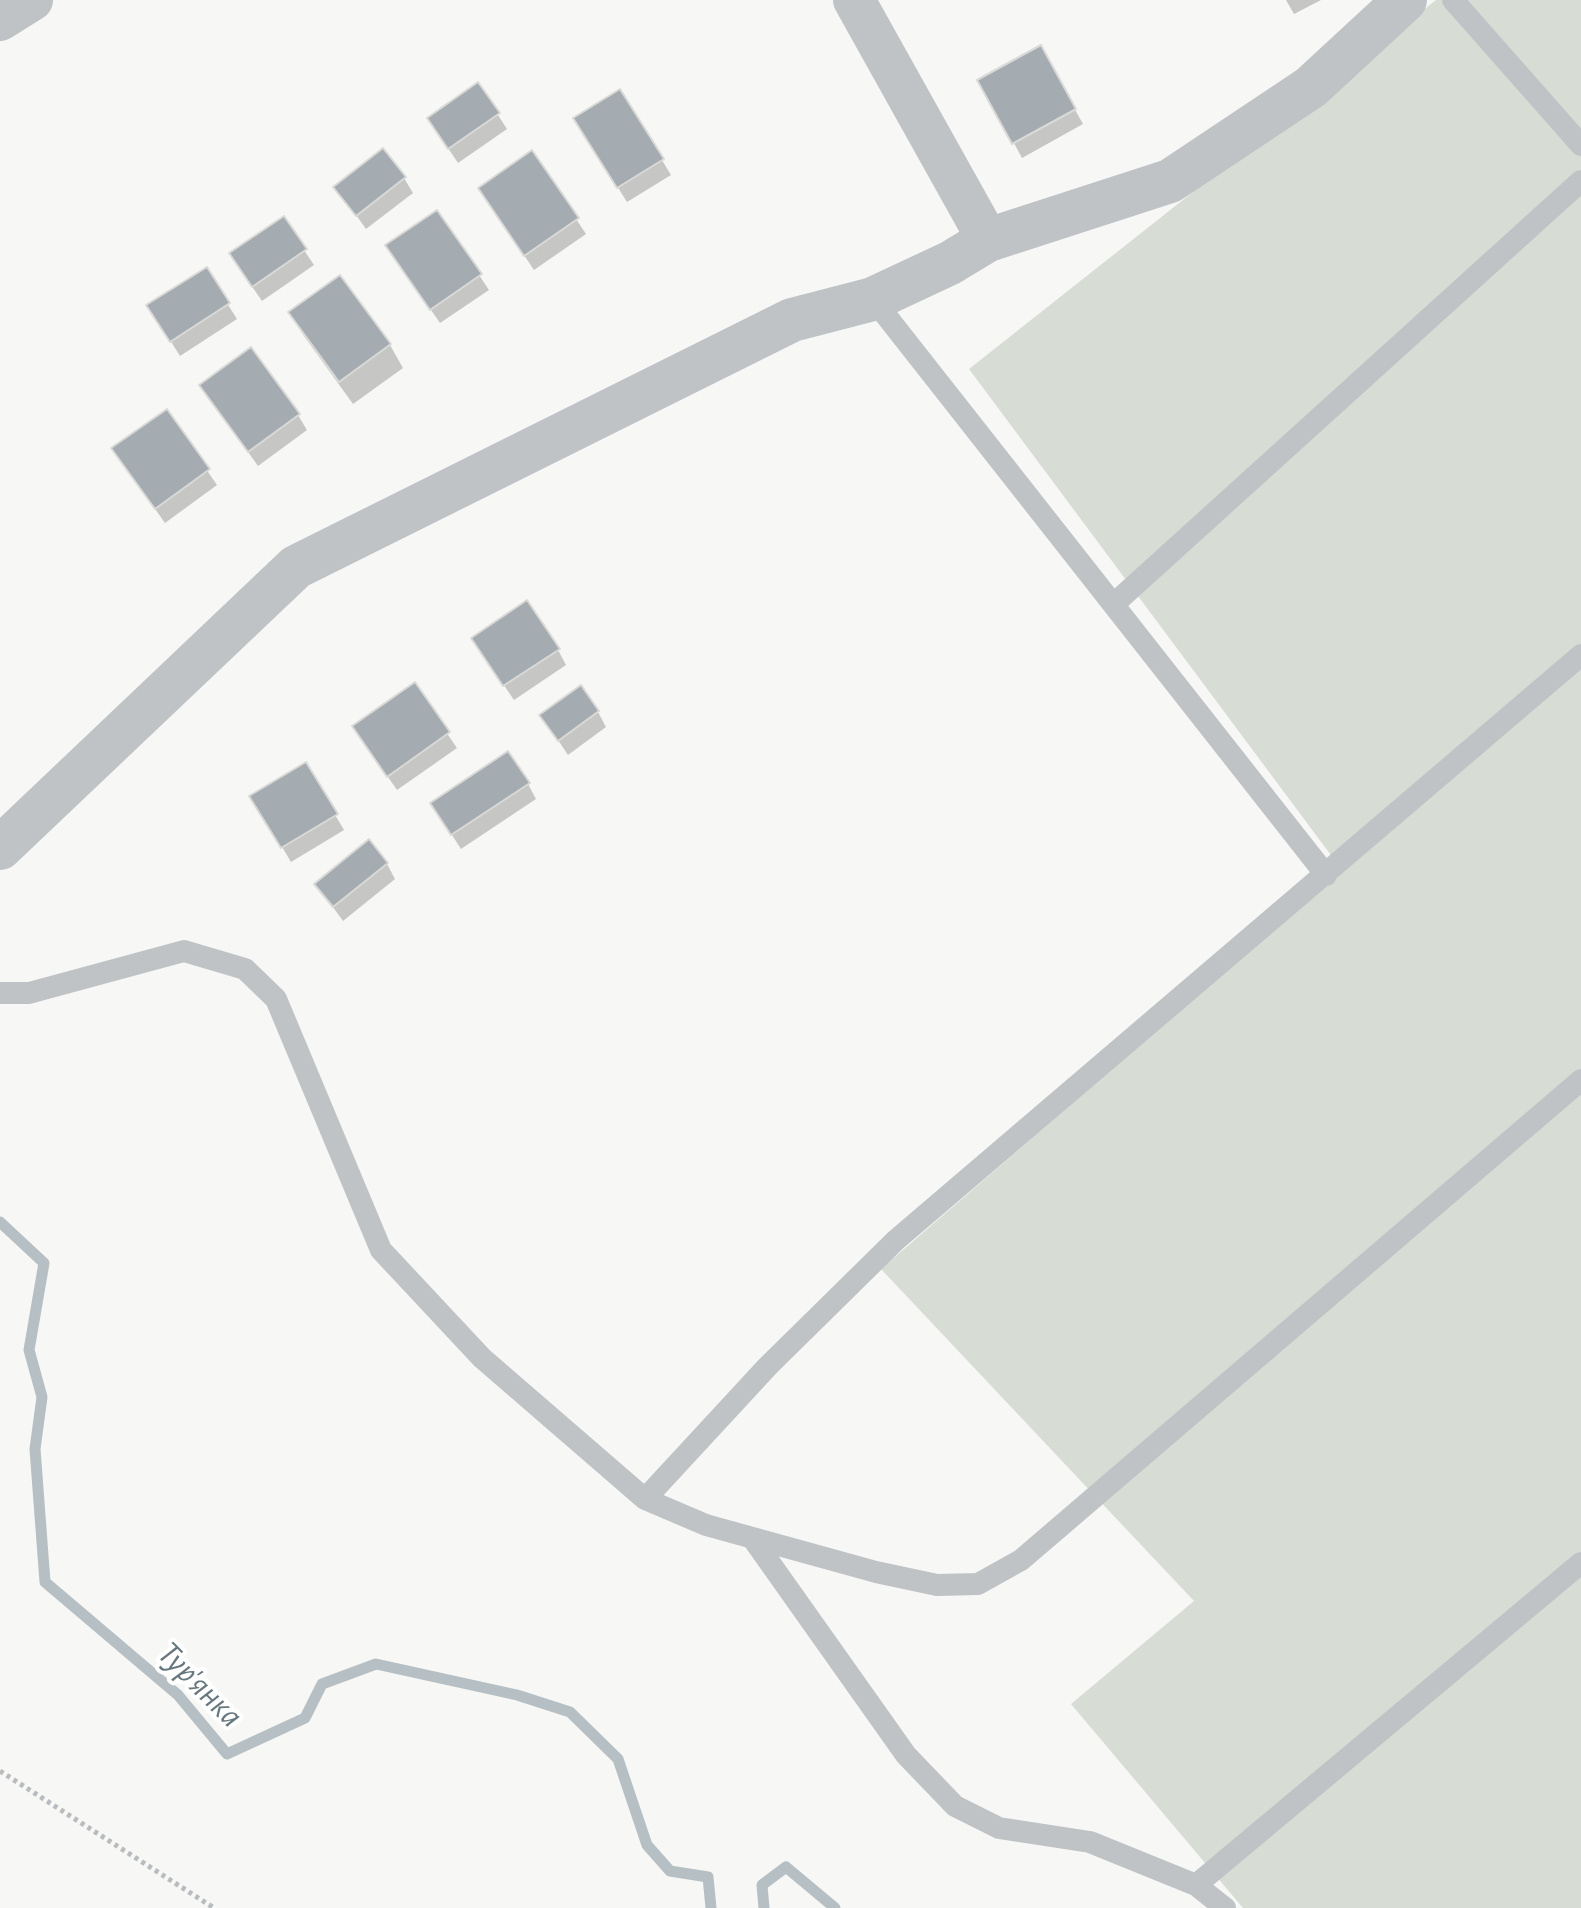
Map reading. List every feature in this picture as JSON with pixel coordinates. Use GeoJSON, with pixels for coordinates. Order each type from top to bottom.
{"type":"FeatureCollection","features":[{"type":"Feature","properties":{"kind":"street"},"geometry":{"type":"LineString","coordinates":[[0,20],[32,0]]}},
{"type":"Feature","properties":{"kind":"street"},"geometry":{"type":"LineString","coordinates":[[854,0],[988,240]]}},
{"type":"Feature","properties":{"kind":"street"},"geometry":{"type":"LineString","coordinates":[[0,848],[296,567],[792,320],[873,299],[950,263],[988,240],[1170,181],[1311,87],[1405,0]]}},
{"type":"Feature","properties":{"kind":"lane"},"geometry":{"type":"LineString","coordinates":[[1453,0],[1581,145]]}},
{"type":"Feature","properties":{"kind":"lane"},"geometry":{"type":"LineString","coordinates":[[1115,603],[1581,181]]}},
{"type":"Feature","properties":{"kind":"lane"},"geometry":{"type":"LineString","coordinates":[[873,299],[1326,875]]}},
{"type":"Feature","properties":{"kind":"lane"},"geometry":{"type":"LineString","coordinates":[[645,1499],[768,1366],[896,1240],[1581,655]]}},
{"type":"Feature","properties":{"kind":"lane"},"geometry":{"type":"LineString","coordinates":[[0,993],[29,993],[184,951],[245,969],[276,999],[381,1250],[482,1358],[645,1499],[706,1525],[753,1539],[937,1585],[978,1584],[1021,1560],[1581,1080]]}},
{"type":"Feature","properties":{"kind":"lane"},"geometry":{"type":"LineString","coordinates":[[753,1539],[906,1755],[955,1806],[999,1828],[1090,1842],[1196,1885],[1225,1908]]}},
{"type":"Feature","properties":{"kind":"lane"},"geometry":{"type":"LineString","coordinates":[[1196,1885],[1581,1563]]}},
{"type":"Feature","properties":{"kind":"path"},"geometry":{"type":"LineString","coordinates":[[0,1771],[214,1908]]}},
{"type":"Feature","properties":{"kind":"shaded area"},"geometry":{"type":"Polygon","coordinates":[[[1436,0],[1581,0],[1581,1908],[1243,1908],[1071,1704],[1194,1601],[881,1269],[1342,870],[969,369],[1436,0]]]}},
{"type":"Feature","properties":{"kind":"building"},"geometry":{"type":"Polygon","coordinates":[[[1041,45],[1076,109],[1012,144],[977,80],[1041,45]]]}},
{"type":"Feature","properties":{"kind":"building"},"geometry":{"type":"Polygon","coordinates":[[[478,82],[500,113],[448,149],[427,118],[478,82]]]}},
{"type":"Feature","properties":{"kind":"building"},"geometry":{"type":"Polygon","coordinates":[[[620,89],[664,159],[617,188],[573,118],[620,89]]]}},
{"type":"Feature","properties":{"kind":"building"},"geometry":{"type":"Polygon","coordinates":[[[383,148],[406,177],[356,216],[333,187],[383,148]]]}},
{"type":"Feature","properties":{"kind":"building"},"geometry":{"type":"Polygon","coordinates":[[[532,150],[579,218],[524,256],[478,188],[532,150]]]}},
{"type":"Feature","properties":{"kind":"building"},"geometry":{"type":"Polygon","coordinates":[[[437,210],[482,274],[430,310],[385,245],[437,210]]]}},
{"type":"Feature","properties":{"kind":"building"},"geometry":{"type":"Polygon","coordinates":[[[284,216],[307,249],[252,287],[229,253],[284,216]]]}},
{"type":"Feature","properties":{"kind":"building"},"geometry":{"type":"Polygon","coordinates":[[[207,267],[230,303],[170,342],[146,305],[207,267]]]}},
{"type":"Feature","properties":{"kind":"building"},"geometry":{"type":"Polygon","coordinates":[[[340,275],[391,344],[339,382],[288,312],[340,275]]]}},
{"type":"Feature","properties":{"kind":"building"},"geometry":{"type":"Polygon","coordinates":[[[251,347],[300,414],[248,452],[199,385],[251,347]]]}},
{"type":"Feature","properties":{"kind":"building"},"geometry":{"type":"Polygon","coordinates":[[[167,409],[210,469],[155,509],[111,448],[167,409]]]}},
{"type":"Feature","properties":{"kind":"building"},"geometry":{"type":"Polygon","coordinates":[[[527,600],[560,649],[503,686],[471,638],[527,600]]]}},
{"type":"Feature","properties":{"kind":"building"},"geometry":{"type":"Polygon","coordinates":[[[415,682],[450,732],[387,777],[352,726],[415,682]]]}},
{"type":"Feature","properties":{"kind":"building"},"geometry":{"type":"Polygon","coordinates":[[[581,685],[599,711],[558,741],[539,715],[581,685]]]}},
{"type":"Feature","properties":{"kind":"building"},"geometry":{"type":"Polygon","coordinates":[[[508,751],[530,783],[451,835],[430,803],[508,751]]]}},
{"type":"Feature","properties":{"kind":"building"},"geometry":{"type":"Polygon","coordinates":[[[306,762],[338,814],[281,848],[249,796],[306,762]]]}},
{"type":"Feature","properties":{"kind":"building"},"geometry":{"type":"Polygon","coordinates":[[[369,839],[388,863],[333,907],[314,884],[369,839]]]}},
{"type":"Feature","properties":{"kind":"waterway","name":"Тур'янка"},"geometry":{"type":"LineString","coordinates":[[0,1222],[44,1263],[29,1350],[42,1397],[35,1449],[45,1582],[178,1695],[227,1754],[305,1718],[322,1684],[376,1664],[517,1695],[570,1712],[618,1759],[647,1845],[670,1871],[708,1877],[711,1908]]}},
{"type":"Feature","properties":{"kind":"waterway","name":"Тур'янка"},"geometry":{"type":"LineString","coordinates":[[764,1908],[762,1885],[786,1867],[835,1908]]}}]}
